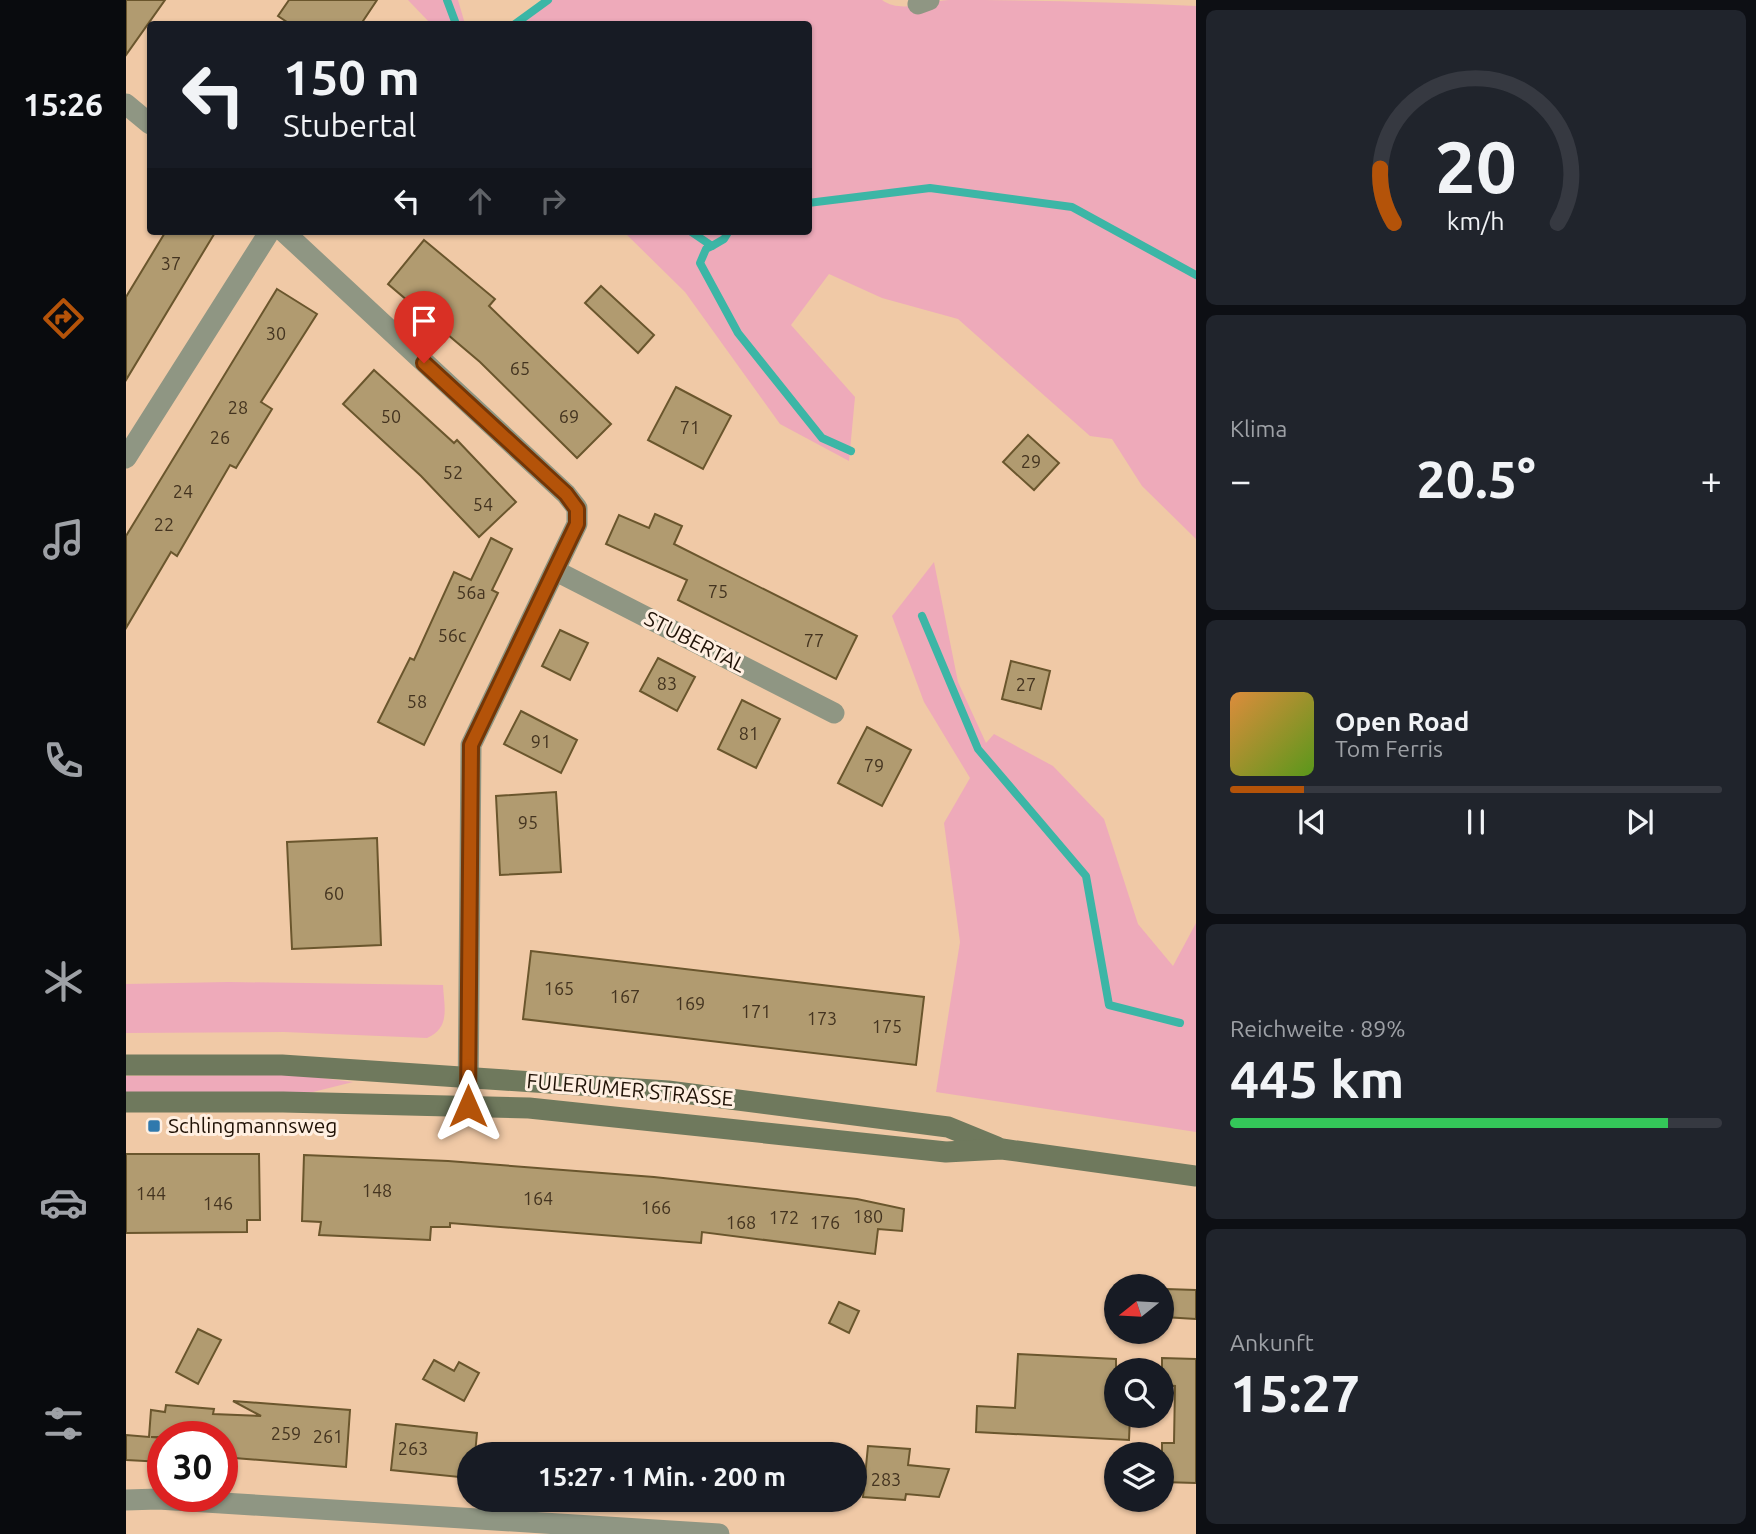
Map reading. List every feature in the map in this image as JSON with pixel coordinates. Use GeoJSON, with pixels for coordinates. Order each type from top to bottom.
{"type":"FeatureCollection","features":[{"type":"Feature","properties":{"kind":"main road","name":"FULERUMER STRASSE"},"geometry":{"type":"LineString","coordinates":[[126,1065],[282,1065],[668,1091],[948,1127],[1002,1149]]}},
{"type":"Feature","properties":{"kind":"main road","name":"FULERUMER STRASSE"},"geometry":{"type":"LineString","coordinates":[[126,1102],[283,1102],[529,1108],[712,1125],[946,1152],[1002,1149],[1196,1176]]}},
{"type":"Feature","properties":{"kind":"street"},"geometry":{"type":"LineString","coordinates":[[126,104],[147,122]]}},
{"type":"Feature","properties":{"kind":"street"},"geometry":{"type":"LineString","coordinates":[[126,458],[267,235]]}},
{"type":"Feature","properties":{"kind":"street"},"geometry":{"type":"LineString","coordinates":[[287,235],[566,494],[577,509],[577,524],[471,745],[468,1106]]}},
{"type":"Feature","properties":{"kind":"street","name":"STUBERTAL"},"geometry":{"type":"LineString","coordinates":[[556,570],[834,713]]}},
{"type":"Feature","properties":{"kind":"street"},"geometry":{"type":"LineString","coordinates":[[126,1500],[158,1499],[719,1534]]}},
{"type":"Feature","properties":{"kind":"shaded area"},"geometry":{"type":"Polygon","coordinates":[[[408,0],[458,0],[464,21],[428,21],[408,0]]]}},
{"type":"Feature","properties":{"kind":"shaded area"},"geometry":{"type":"Polygon","coordinates":[[[546,0],[882,0],[906,6],[949,0],[1011,0],[1196,6],[1196,539],[1142,486],[1112,439],[1090,436],[958,319],[882,298],[829,274],[791,325],[855,397],[849,461],[780,424],[685,292],[627,235],[812,235],[812,21],[516,21],[546,0]]]}},
{"type":"Feature","properties":{"kind":"shaded area"},"geometry":{"type":"Polygon","coordinates":[[[934,562],[958,682],[986,743],[994,734],[1053,766],[1104,819],[1138,924],[1173,966],[1196,923],[1196,1132],[936,1092],[960,942],[944,823],[970,778],[924,702],[892,616],[934,562]]]}},
{"type":"Feature","properties":{"kind":"shaded area"},"geometry":{"type":"Polygon","coordinates":[[[228,982],[443,985],[443,1022],[435,1034],[427,1038],[284,1032],[126,1033],[126,984],[228,982]]]}},
{"type":"Feature","properties":{"kind":"shaded area"},"geometry":{"type":"Polygon","coordinates":[[[298,1075],[353,1082],[313,1092],[126,1092],[126,1076],[298,1075]]]}},
{"type":"Feature","properties":{"kind":"building"},"geometry":{"type":"Polygon","coordinates":[[[126,0],[165,0],[150,21],[147,21],[147,25],[126,55],[126,0]]]}},
{"type":"Feature","properties":{"kind":"building"},"geometry":{"type":"Polygon","coordinates":[[[289,0],[377,0],[363,21],[286,21],[278,16],[289,0]]]}},
{"type":"Feature","properties":{"kind":"building"},"geometry":{"type":"Polygon","coordinates":[[[164,235],[214,235],[126,380],[126,297],[164,235]]]}},
{"type":"Feature","properties":{"kind":"building"},"geometry":{"type":"Polygon","coordinates":[[[424,240],[495,299],[489,306],[611,424],[577,458],[480,362],[388,284],[424,240]]]}},
{"type":"Feature","properties":{"kind":"building"},"geometry":{"type":"Polygon","coordinates":[[[601,286],[654,335],[638,353],[585,303],[601,286]]]}},
{"type":"Feature","properties":{"kind":"building"},"geometry":{"type":"Polygon","coordinates":[[[277,289],[317,314],[261,402],[272,409],[236,468],[230,465],[177,556],[171,552],[126,628],[126,536],[277,289]]]}},
{"type":"Feature","properties":{"kind":"building"},"geometry":{"type":"Polygon","coordinates":[[[374,370],[454,443],[457,440],[516,502],[479,537],[421,476],[343,404],[374,370]]]}},
{"type":"Feature","properties":{"kind":"building"},"geometry":{"type":"Polygon","coordinates":[[[676,387],[731,416],[703,469],[648,440],[676,387]]]}},
{"type":"Feature","properties":{"kind":"building"},"geometry":{"type":"Polygon","coordinates":[[[1028,435],[1059,463],[1034,490],[1003,462],[1028,435]]]}},
{"type":"Feature","properties":{"kind":"building"},"geometry":{"type":"Polygon","coordinates":[[[655,514],[682,526],[674,544],[857,636],[836,679],[678,600],[687,580],[606,544],[619,515],[649,528],[655,514]]]}},
{"type":"Feature","properties":{"kind":"building"},"geometry":{"type":"Polygon","coordinates":[[[491,538],[512,549],[492,590],[498,593],[424,745],[378,722],[410,658],[414,660],[454,572],[471,580],[491,538]]]}},
{"type":"Feature","properties":{"kind":"building"},"geometry":{"type":"Polygon","coordinates":[[[560,630],[588,643],[570,680],[542,666],[560,630]]]}},
{"type":"Feature","properties":{"kind":"building"},"geometry":{"type":"Polygon","coordinates":[[[658,658],[695,677],[677,711],[640,691],[658,658]]]}},
{"type":"Feature","properties":{"kind":"building"},"geometry":{"type":"Polygon","coordinates":[[[1011,661],[1050,671],[1041,709],[1002,699],[1011,661]]]}},
{"type":"Feature","properties":{"kind":"building"},"geometry":{"type":"Polygon","coordinates":[[[742,700],[780,719],[756,768],[718,749],[742,700]]]}},
{"type":"Feature","properties":{"kind":"building"},"geometry":{"type":"Polygon","coordinates":[[[521,711],[577,740],[561,773],[504,744],[521,711]]]}},
{"type":"Feature","properties":{"kind":"building"},"geometry":{"type":"Polygon","coordinates":[[[867,727],[911,750],[882,806],[838,783],[867,727]]]}},
{"type":"Feature","properties":{"kind":"building"},"geometry":{"type":"Polygon","coordinates":[[[556,792],[561,872],[500,875],[496,796],[556,792]]]}},
{"type":"Feature","properties":{"kind":"building"},"geometry":{"type":"Polygon","coordinates":[[[377,838],[381,945],[292,949],[287,842],[377,838]]]}},
{"type":"Feature","properties":{"kind":"building"},"geometry":{"type":"Polygon","coordinates":[[[531,951],[924,997],[916,1065],[523,1019],[531,951]]]}},
{"type":"Feature","properties":{"kind":"building"},"geometry":{"type":"Polygon","coordinates":[[[126,1154],[259,1154],[260,1220],[247,1220],[247,1232],[126,1233],[126,1154]]]}},
{"type":"Feature","properties":{"kind":"building"},"geometry":{"type":"Polygon","coordinates":[[[304,1155],[448,1161],[654,1177],[857,1199],[904,1209],[902,1231],[878,1229],[875,1254],[702,1232],[701,1243],[450,1223],[450,1227],[431,1227],[430,1240],[319,1235],[321,1222],[302,1221],[304,1155]]]}},
{"type":"Feature","properties":{"kind":"building"},"geometry":{"type":"Polygon","coordinates":[[[1174,1289],[1196,1290],[1196,1319],[1174,1318],[1174,1289]]]}},
{"type":"Feature","properties":{"kind":"building"},"geometry":{"type":"Polygon","coordinates":[[[839,1302],[859,1311],[849,1333],[829,1323],[839,1302]]]}},
{"type":"Feature","properties":{"kind":"building"},"geometry":{"type":"Polygon","coordinates":[[[198,1329],[221,1340],[198,1384],[176,1372],[198,1329]]]}},
{"type":"Feature","properties":{"kind":"building"},"geometry":{"type":"Polygon","coordinates":[[[1018,1354],[1104,1358],[1104,1428],[1130,1428],[1129,1440],[976,1432],[977,1406],[1015,1408],[1018,1354]]]}},
{"type":"Feature","properties":{"kind":"building"},"geometry":{"type":"Polygon","coordinates":[[[1174,1358],[1196,1359],[1196,1483],[1174,1482],[1174,1358]]]}},
{"type":"Feature","properties":{"kind":"building"},"geometry":{"type":"Polygon","coordinates":[[[434,1360],[454,1371],[459,1362],[479,1373],[464,1401],[423,1379],[434,1360]]]}},
{"type":"Feature","properties":{"kind":"building"},"geometry":{"type":"Polygon","coordinates":[[[233,1401],[350,1410],[346,1467],[238,1458],[238,1421],[150,1421],[151,1410],[165,1412],[166,1405],[214,1409],[213,1414],[261,1416],[233,1401]]]}},
{"type":"Feature","properties":{"kind":"building"},"geometry":{"type":"Polygon","coordinates":[[[396,1424],[477,1433],[476,1442],[457,1442],[457,1477],[391,1470],[396,1424]]]}},
{"type":"Feature","properties":{"kind":"building"},"geometry":{"type":"Polygon","coordinates":[[[126,1435],[147,1437],[147,1461],[126,1460],[126,1435]]]}},
{"type":"Feature","properties":{"kind":"building"},"geometry":{"type":"Polygon","coordinates":[[[868,1446],[910,1449],[908,1465],[949,1469],[939,1497],[906,1494],[905,1500],[867,1497],[868,1446]]]}},
{"type":"Feature","properties":{"kind":"waterway"},"geometry":{"type":"LineString","coordinates":[[447,0],[455,21]]}},
{"type":"Feature","properties":{"kind":"waterway"},"geometry":{"type":"LineString","coordinates":[[519,21],[548,0]]}},
{"type":"Feature","properties":{"kind":"waterway"},"geometry":{"type":"LineString","coordinates":[[812,203],[930,188],[1072,207],[1196,275]]}},
{"type":"Feature","properties":{"kind":"waterway"},"geometry":{"type":"LineString","coordinates":[[696,235],[712,246],[706,249],[700,263],[738,333],[822,438],[851,451]]}},
{"type":"Feature","properties":{"kind":"waterway"},"geometry":{"type":"LineString","coordinates":[[712,246],[726,235]]}},
{"type":"Feature","properties":{"kind":"waterway"},"geometry":{"type":"LineString","coordinates":[[922,616],[978,749],[1086,876],[1109,1005],[1180,1023]]}},
{"type":"Feature","properties":{"kind":"place","name":"Schlingmannsweg"},"geometry":{"type":"Point","coordinates":[154,1126]}},
{"type":"Feature","properties":{"kind":"route"},"geometry":{"type":"LineString","coordinates":[[424,363],[566,494],[577,509],[577,524],[471,745],[468,1106]]}}]}
